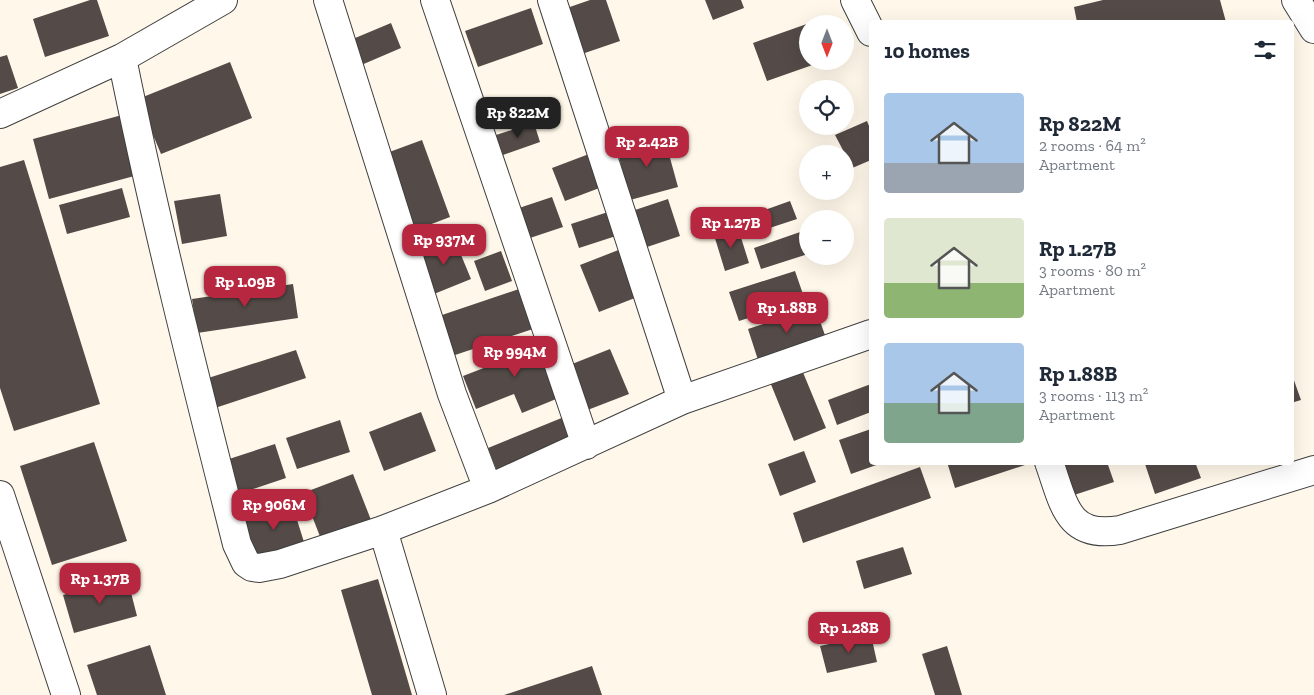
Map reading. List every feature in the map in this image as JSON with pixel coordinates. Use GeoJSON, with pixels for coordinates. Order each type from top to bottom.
{"type":"FeatureCollection","features":[{"type":"Feature","properties":{"kind":"street"},"geometry":{"type":"LineString","coordinates":[[0,114],[122,58],[223,0]]}},
{"type":"Feature","properties":{"kind":"street"},"geometry":{"type":"LineString","coordinates":[[328,0],[452,394],[488,489]]}},
{"type":"Feature","properties":{"kind":"street"},"geometry":{"type":"LineString","coordinates":[[434,0],[586,444]]}},
{"type":"Feature","properties":{"kind":"street"},"geometry":{"type":"LineString","coordinates":[[552,0],[682,400]]}},
{"type":"Feature","properties":{"kind":"street"},"geometry":{"type":"LineString","coordinates":[[855,0],[869,28]]}},
{"type":"Feature","properties":{"kind":"street"},"geometry":{"type":"LineString","coordinates":[[1296,0],[1314,29]]}},
{"type":"Feature","properties":{"kind":"street"},"geometry":{"type":"LineString","coordinates":[[122,58],[139,141],[184,334],[241,555],[246,563],[252,567],[270,567],[383,530],[488,489],[682,400],[869,335]]}},
{"type":"Feature","properties":{"kind":"street"},"geometry":{"type":"LineString","coordinates":[[1050,465],[1067,510],[1075,521],[1089,531],[1103,533],[1120,530],[1314,470]]}},
{"type":"Feature","properties":{"kind":"street"},"geometry":{"type":"LineString","coordinates":[[0,495],[66,695]]}},
{"type":"Feature","properties":{"kind":"street"},"geometry":{"type":"LineString","coordinates":[[383,530],[432,695]]}},
{"type":"Feature","properties":{"kind":"building"},"geometry":{"type":"Polygon","coordinates":[[[90,0],[97,0],[109,36],[45,57],[33,19],[90,0]]]}},
{"type":"Feature","properties":{"kind":"building"},"geometry":{"type":"Polygon","coordinates":[[[590,0],[606,0],[620,41],[579,55],[564,9],[590,0]]]}},
{"type":"Feature","properties":{"kind":"building"},"geometry":{"type":"Polygon","coordinates":[[[705,0],[741,0],[744,8],[713,20],[705,0]]]}},
{"type":"Feature","properties":{"kind":"building"},"geometry":{"type":"Polygon","coordinates":[[[1103,0],[1220,0],[1225,20],[1077,20],[1074,7],[1103,0]]]}},
{"type":"Feature","properties":{"kind":"building"},"geometry":{"type":"Polygon","coordinates":[[[531,8],[543,44],[478,67],[465,31],[531,8]]]}},
{"type":"Feature","properties":{"kind":"building"},"geometry":{"type":"Polygon","coordinates":[[[391,23],[401,48],[359,66],[348,41],[391,23]]]}},
{"type":"Feature","properties":{"kind":"building"},"geometry":{"type":"Polygon","coordinates":[[[799,27],[799,70],[767,81],[753,43],[799,27]]]}},
{"type":"Feature","properties":{"kind":"building"},"geometry":{"type":"Polygon","coordinates":[[[7,55],[18,88],[0,94],[0,57],[7,55]]]}},
{"type":"Feature","properties":{"kind":"building"},"geometry":{"type":"Polygon","coordinates":[[[230,62],[252,118],[161,154],[138,99],[230,62]]]}},
{"type":"Feature","properties":{"kind":"building"},"geometry":{"type":"Polygon","coordinates":[[[122,115],[138,175],[49,199],[33,139],[122,115]]]}},
{"type":"Feature","properties":{"kind":"building"},"geometry":{"type":"Polygon","coordinates":[[[867,121],[869,126],[869,161],[854,167],[854,145],[840,145],[835,135],[854,135],[854,127],[867,121]]]}},
{"type":"Feature","properties":{"kind":"building"},"geometry":{"type":"Polygon","coordinates":[[[534,123],[540,142],[503,155],[496,135],[534,123]]]}},
{"type":"Feature","properties":{"kind":"building"},"geometry":{"type":"Polygon","coordinates":[[[664,136],[678,187],[630,200],[617,149],[664,136]]]}},
{"type":"Feature","properties":{"kind":"building"},"geometry":{"type":"Polygon","coordinates":[[[422,140],[450,217],[413,231],[384,154],[422,140]]]}},
{"type":"Feature","properties":{"kind":"building"},"geometry":{"type":"Polygon","coordinates":[[[589,154],[602,187],[565,201],[552,168],[589,154]]]}},
{"type":"Feature","properties":{"kind":"building"},"geometry":{"type":"Polygon","coordinates":[[[24,160],[100,404],[14,431],[0,388],[0,167],[24,160]]]}},
{"type":"Feature","properties":{"kind":"building"},"geometry":{"type":"Polygon","coordinates":[[[122,188],[130,217],[67,234],[59,205],[122,188]]]}},
{"type":"Feature","properties":{"kind":"building"},"geometry":{"type":"Polygon","coordinates":[[[220,194],[227,236],[182,244],[174,201],[220,194]]]}},
{"type":"Feature","properties":{"kind":"building"},"geometry":{"type":"Polygon","coordinates":[[[552,197],[563,227],[527,239],[516,209],[552,197]]]}},
{"type":"Feature","properties":{"kind":"building"},"geometry":{"type":"Polygon","coordinates":[[[668,199],[680,236],[647,247],[635,210],[668,199]]]}},
{"type":"Feature","properties":{"kind":"building"},"geometry":{"type":"Polygon","coordinates":[[[790,201],[797,219],[757,232],[751,215],[790,201]]]}},
{"type":"Feature","properties":{"kind":"building"},"geometry":{"type":"Polygon","coordinates":[[[608,212],[616,236],[579,248],[571,224],[608,212]]]}},
{"type":"Feature","properties":{"kind":"building"},"geometry":{"type":"Polygon","coordinates":[[[738,228],[749,263],[725,271],[714,235],[738,228]]]}},
{"type":"Feature","properties":{"kind":"building"},"geometry":{"type":"Polygon","coordinates":[[[799,232],[799,257],[761,269],[754,248],[799,232]]]}},
{"type":"Feature","properties":{"kind":"building"},"geometry":{"type":"Polygon","coordinates":[[[454,238],[471,279],[434,294],[417,252],[454,238]]]}},
{"type":"Feature","properties":{"kind":"building"},"geometry":{"type":"Polygon","coordinates":[[[621,249],[640,296],[599,312],[580,265],[621,249]]]}},
{"type":"Feature","properties":{"kind":"building"},"geometry":{"type":"Polygon","coordinates":[[[501,251],[512,281],[485,291],[474,261],[501,251]]]}},
{"type":"Feature","properties":{"kind":"building"},"geometry":{"type":"Polygon","coordinates":[[[795,271],[805,300],[739,321],[729,292],[795,271]]]}},
{"type":"Feature","properties":{"kind":"building"},"geometry":{"type":"Polygon","coordinates":[[[293,284],[298,318],[197,333],[192,299],[293,284]]]}},
{"type":"Feature","properties":{"kind":"building"},"geometry":{"type":"Polygon","coordinates":[[[519,289],[533,329],[452,356],[439,316],[519,289]]]}},
{"type":"Feature","properties":{"kind":"building"},"geometry":{"type":"Polygon","coordinates":[[[815,307],[826,338],[758,360],[748,329],[815,307]]]}},
{"type":"Feature","properties":{"kind":"building"},"geometry":{"type":"Polygon","coordinates":[[[537,337],[561,397],[522,413],[514,394],[476,409],[463,376],[502,361],[499,351],[537,337]]]}},
{"type":"Feature","properties":{"kind":"building"},"geometry":{"type":"Polygon","coordinates":[[[610,349],[629,394],[585,411],[567,366],[610,349]]]}},
{"type":"Feature","properties":{"kind":"building"},"geometry":{"type":"Polygon","coordinates":[[[296,350],[306,378],[212,409],[202,380],[296,350]]]}},
{"type":"Feature","properties":{"kind":"building"},"geometry":{"type":"Polygon","coordinates":[[[802,370],[826,428],[794,441],[770,382],[802,370]]]}},
{"type":"Feature","properties":{"kind":"building"},"geometry":{"type":"Polygon","coordinates":[[[1294,380],[1301,400],[1294,402],[1294,380]]]}},
{"type":"Feature","properties":{"kind":"building"},"geometry":{"type":"Polygon","coordinates":[[[869,385],[869,413],[837,425],[828,400],[869,385]]]}},
{"type":"Feature","properties":{"kind":"building"},"geometry":{"type":"Polygon","coordinates":[[[421,412],[436,451],[384,471],[369,432],[421,412]]]}},
{"type":"Feature","properties":{"kind":"building"},"geometry":{"type":"Polygon","coordinates":[[[564,417],[575,445],[499,476],[488,448],[564,417]]]}},
{"type":"Feature","properties":{"kind":"building"},"geometry":{"type":"Polygon","coordinates":[[[340,420],[350,452],[297,469],[286,438],[340,420]]]}},
{"type":"Feature","properties":{"kind":"building"},"geometry":{"type":"Polygon","coordinates":[[[869,430],[869,465],[876,465],[851,474],[839,440],[869,430]]]}},
{"type":"Feature","properties":{"kind":"building"},"geometry":{"type":"Polygon","coordinates":[[[94,442],[127,541],[52,565],[20,466],[94,442]]]}},
{"type":"Feature","properties":{"kind":"building"},"geometry":{"type":"Polygon","coordinates":[[[275,444],[286,478],[235,495],[223,461],[275,444]]]}},
{"type":"Feature","properties":{"kind":"building"},"geometry":{"type":"Polygon","coordinates":[[[804,451],[816,482],[780,496],[768,464],[804,451]]]}},
{"type":"Feature","properties":{"kind":"building"},"geometry":{"type":"Polygon","coordinates":[[[948,465],[1025,465],[955,488],[948,465]]]}},
{"type":"Feature","properties":{"kind":"building"},"geometry":{"type":"Polygon","coordinates":[[[1064,465],[1108,465],[1114,482],[1071,496],[1064,465]]]}},
{"type":"Feature","properties":{"kind":"building"},"geometry":{"type":"Polygon","coordinates":[[[1145,465],[1196,465],[1201,478],[1155,494],[1145,465]]]}},
{"type":"Feature","properties":{"kind":"building"},"geometry":{"type":"Polygon","coordinates":[[[920,467],[931,498],[803,543],[793,513],[920,467]]]}},
{"type":"Feature","properties":{"kind":"building"},"geometry":{"type":"Polygon","coordinates":[[[353,474],[371,520],[321,539],[303,493],[353,474]]]}},
{"type":"Feature","properties":{"kind":"building"},"geometry":{"type":"Polygon","coordinates":[[[292,504],[304,542],[256,558],[244,521],[292,504]]]}},
{"type":"Feature","properties":{"kind":"building"},"geometry":{"type":"Polygon","coordinates":[[[903,547],[912,574],[864,589],[856,561],[903,547]]]}},
{"type":"Feature","properties":{"kind":"building"},"geometry":{"type":"Polygon","coordinates":[[[127,577],[137,616],[74,633],[63,595],[127,577]]]}},
{"type":"Feature","properties":{"kind":"building"},"geometry":{"type":"Polygon","coordinates":[[[378,579],[412,695],[372,695],[341,590],[378,579]]]}},
{"type":"Feature","properties":{"kind":"building"},"geometry":{"type":"Polygon","coordinates":[[[871,635],[877,662],[827,673],[820,646],[871,635]]]}},
{"type":"Feature","properties":{"kind":"building"},"geometry":{"type":"Polygon","coordinates":[[[150,645],[166,695],[97,695],[87,665],[150,645]]]}},
{"type":"Feature","properties":{"kind":"building"},"geometry":{"type":"Polygon","coordinates":[[[947,646],[962,695],[935,695],[922,654],[947,646]]]}},
{"type":"Feature","properties":{"kind":"building"},"geometry":{"type":"Polygon","coordinates":[[[592,666],[602,695],[504,695],[592,666]]]}}]}
